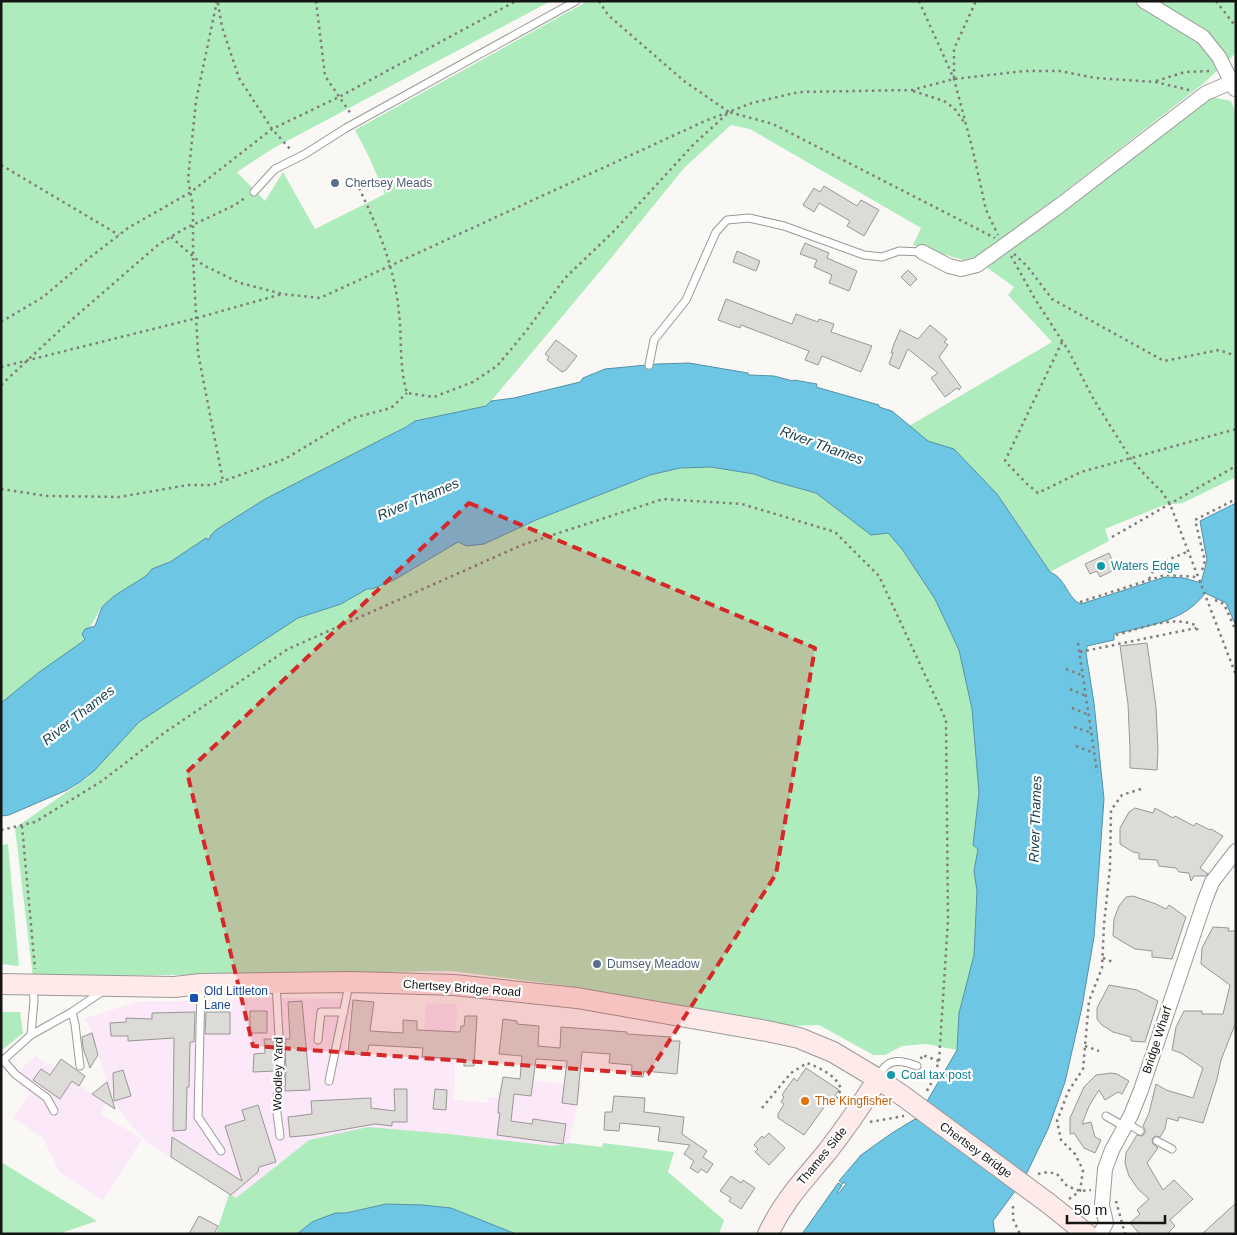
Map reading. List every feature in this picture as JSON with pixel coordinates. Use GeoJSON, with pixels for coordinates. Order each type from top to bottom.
{"type":"FeatureCollection","features":[{"type":"Feature","properties":{"kind":"main road","name":"Chertsey Bridge Road"},"geometry":{"type":"LineString","coordinates":[[1,984],[174,987],[201,984],[350,982],[454,985],[577,998],[799,1038],[834,1052],[912,1103]]}},
{"type":"Feature","properties":{"kind":"main road"},"geometry":{"type":"LineString","coordinates":[[856,1065],[859,1074],[857,1120]]}},
{"type":"Feature","properties":{"kind":"main road","name":"Thames Side"},"geometry":{"type":"LineString","coordinates":[[768,1234],[790,1195],[857,1120],[878,1079]]}},
{"type":"Feature","properties":{"kind":"main road","name":"Chertsey Bridge"},"geometry":{"type":"LineString","coordinates":[[912,1103],[1048,1203],[1086,1234]]}},
{"type":"Feature","properties":{"kind":"street"},"geometry":{"type":"LineString","coordinates":[[922,252],[948,266],[961,269],[977,265],[1059,206],[1206,93],[1234,86],[1219,57],[1203,37],[1144,1]]}},
{"type":"Feature","properties":{"kind":"street","name":"Bridge Wharf"},"geometry":{"type":"LineString","coordinates":[[1100,1234],[1106,1223],[1102,1205],[1105,1168],[1141,1090],[1204,900],[1212,882],[1236,851]]}},
{"type":"Feature","properties":{"kind":"lane"},"geometry":{"type":"LineString","coordinates":[[254,192],[275,169],[296,159],[355,123],[576,1]]}},
{"type":"Feature","properties":{"kind":"lane"},"geometry":{"type":"LineString","coordinates":[[649,364],[654,340],[686,300],[716,232],[727,220],[749,218],[784,226],[864,256],[882,257],[899,251],[922,252]]}},
{"type":"Feature","properties":{"kind":"lane"},"geometry":{"type":"LineString","coordinates":[[329,1081],[350,982]]}},
{"type":"Feature","properties":{"kind":"lane","name":"Woodley Yard"},"geometry":{"type":"LineString","coordinates":[[276,983],[281,1071],[276,1105],[280,1136]]}},
{"type":"Feature","properties":{"kind":"lane"},"geometry":{"type":"LineString","coordinates":[[201,984],[198,1117],[221,1151]]}},
{"type":"Feature","properties":{"kind":"lane"},"geometry":{"type":"LineString","coordinates":[[31,1035],[34,1000],[33,985]]}},
{"type":"Feature","properties":{"kind":"lane"},"geometry":{"type":"LineString","coordinates":[[54,1111],[47,1098],[15,1074],[2,1061],[31,1035],[72,1012],[109,986]]}},
{"type":"Feature","properties":{"kind":"lane"},"geometry":{"type":"LineString","coordinates":[[72,1012],[80,1066]]}},
{"type":"Feature","properties":{"kind":"lane"},"geometry":{"type":"LineString","coordinates":[[318,1040],[321,1012],[344,1012]]}},
{"type":"Feature","properties":{"kind":"lane"},"geometry":{"type":"LineString","coordinates":[[878,1079],[882,1067],[888,1064],[902,1062],[917,1066]]}},
{"type":"Feature","properties":{"kind":"lane"},"geometry":{"type":"LineString","coordinates":[[1106,1116],[1140,1131]]}},
{"type":"Feature","properties":{"kind":"lane"},"geometry":{"type":"LineString","coordinates":[[1157,1141],[1172,1149]]}},
{"type":"Feature","properties":{"kind":"path"},"geometry":{"type":"LineString","coordinates":[[218,1],[222,26],[239,78],[272,129],[295,155],[296,159]]}},
{"type":"Feature","properties":{"kind":"path"},"geometry":{"type":"LineString","coordinates":[[218,1],[196,101],[188,179],[194,224],[193,257],[198,353],[224,481]]}},
{"type":"Feature","properties":{"kind":"path"},"geometry":{"type":"LineString","coordinates":[[316,1],[325,76],[357,123],[355,123]]}},
{"type":"Feature","properties":{"kind":"path"},"geometry":{"type":"LineString","coordinates":[[1,322],[43,297],[119,235],[191,192],[272,129],[339,97],[516,1]]}},
{"type":"Feature","properties":{"kind":"path"},"geometry":{"type":"LineString","coordinates":[[599,1],[608,15],[684,81],[729,112],[773,124],[1000,240],[986,210],[954,79],[919,1]]}},
{"type":"Feature","properties":{"kind":"path"},"geometry":{"type":"LineString","coordinates":[[954,79],[954,49],[976,1]]}},
{"type":"Feature","properties":{"kind":"path"},"geometry":{"type":"LineString","coordinates":[[1216,1],[1236,27]]}},
{"type":"Feature","properties":{"kind":"path"},"geometry":{"type":"LineString","coordinates":[[1155,82],[1185,72],[1213,71],[1225,67]]}},
{"type":"Feature","properties":{"kind":"path"},"geometry":{"type":"LineString","coordinates":[[171,237],[203,266],[240,283],[283,294],[320,298],[705,121],[752,103],[799,92],[912,90],[954,79],[1024,71],[1060,72],[1096,78],[1155,82],[1206,93]]}},
{"type":"Feature","properties":{"kind":"path"},"geometry":{"type":"LineString","coordinates":[[912,90],[944,101],[954,108],[966,125]]}},
{"type":"Feature","properties":{"kind":"path"},"geometry":{"type":"LineString","coordinates":[[407,393],[434,398],[473,382],[497,366],[527,330],[565,278],[614,231],[694,144],[729,112]]}},
{"type":"Feature","properties":{"kind":"path"},"geometry":{"type":"LineString","coordinates":[[1,165],[119,235]]}},
{"type":"Feature","properties":{"kind":"path"},"geometry":{"type":"LineString","coordinates":[[359,188],[386,251],[390,267],[399,312],[403,381],[407,393]]}},
{"type":"Feature","properties":{"kind":"path"},"geometry":{"type":"LineString","coordinates":[[1,385],[125,273],[160,244],[194,224],[235,205],[254,192]]}},
{"type":"Feature","properties":{"kind":"path"},"geometry":{"type":"LineString","coordinates":[[1005,245],[1035,300],[1131,459],[1162,492],[1170,504],[1236,675]]}},
{"type":"Feature","properties":{"kind":"path"},"geometry":{"type":"LineString","coordinates":[[1005,245],[1027,266],[1052,299],[1164,361],[1219,350],[1236,356]]}},
{"type":"Feature","properties":{"kind":"path"},"geometry":{"type":"LineString","coordinates":[[1,367],[283,294]]}},
{"type":"Feature","properties":{"kind":"path"},"geometry":{"type":"LineString","coordinates":[[1062,342],[1006,461],[1038,493],[1081,472],[1236,429]]}},
{"type":"Feature","properties":{"kind":"path"},"geometry":{"type":"LineString","coordinates":[[1,489],[47,496],[119,497],[188,485],[212,485],[285,459],[353,418],[391,408],[407,393]]}},
{"type":"Feature","properties":{"kind":"path"},"geometry":{"type":"LineString","coordinates":[[1112,537],[1236,466]]}},
{"type":"Feature","properties":{"kind":"path"},"geometry":{"type":"LineString","coordinates":[[1,830],[35,822],[102,781],[164,733],[288,649],[522,545],[663,499],[742,504],[835,532],[879,576],[946,720],[948,920],[939,1061],[932,1082],[912,1103],[857,1120]]}},
{"type":"Feature","properties":{"kind":"path"},"geometry":{"type":"LineString","coordinates":[[1202,570],[1205,561],[1195,520],[1236,499]]}},
{"type":"Feature","properties":{"kind":"path"},"geometry":{"type":"LineString","coordinates":[[1149,579],[1157,564],[1187,552]]}},
{"type":"Feature","properties":{"kind":"path"},"geometry":{"type":"LineString","coordinates":[[1080,602],[1165,575],[1197,578]]}},
{"type":"Feature","properties":{"kind":"path"},"geometry":{"type":"LineString","coordinates":[[1215,600],[1224,604],[1236,631]]}},
{"type":"Feature","properties":{"kind":"path"},"geometry":{"type":"LineString","coordinates":[[1116,635],[1173,620],[1195,625],[1199,633]]}},
{"type":"Feature","properties":{"kind":"path"},"geometry":{"type":"LineString","coordinates":[[1080,652],[1196,628]]}},
{"type":"Feature","properties":{"kind":"path"},"geometry":{"type":"LineString","coordinates":[[1078,643],[1097,772]]}},
{"type":"Feature","properties":{"kind":"path"},"geometry":{"type":"LineString","coordinates":[[1066,669],[1084,676]]}},
{"type":"Feature","properties":{"kind":"path"},"geometry":{"type":"LineString","coordinates":[[1070,689],[1086,696]]}},
{"type":"Feature","properties":{"kind":"path"},"geometry":{"type":"LineString","coordinates":[[1072,708],[1089,714]]}},
{"type":"Feature","properties":{"kind":"path"},"geometry":{"type":"LineString","coordinates":[[1074,728],[1092,734]]}},
{"type":"Feature","properties":{"kind":"path"},"geometry":{"type":"LineString","coordinates":[[1076,746],[1094,753]]}},
{"type":"Feature","properties":{"kind":"path"},"geometry":{"type":"LineString","coordinates":[[1068,1200],[1080,1191],[1083,1170],[1075,1154],[1061,1140],[1057,1121],[1068,1092],[1082,1068],[1090,1001],[1102,968],[1104,924],[1110,868],[1111,810],[1122,795],[1142,789]]}},
{"type":"Feature","properties":{"kind":"path"},"geometry":{"type":"LineString","coordinates":[[22,826],[35,964]]}},
{"type":"Feature","properties":{"kind":"path"},"geometry":{"type":"LineString","coordinates":[[1102,958],[1116,963]]}},
{"type":"Feature","properties":{"kind":"path"},"geometry":{"type":"LineString","coordinates":[[1085,1046],[1099,1051]]}},
{"type":"Feature","properties":{"kind":"path"},"geometry":{"type":"LineString","coordinates":[[917,1066],[922,1055],[939,1061]]}},
{"type":"Feature","properties":{"kind":"path"},"geometry":{"type":"LineString","coordinates":[[762,1108],[791,1074],[807,1063],[839,1084],[841,1089],[835,1102]]}},
{"type":"Feature","properties":{"kind":"path"},"geometry":{"type":"LineString","coordinates":[[1038,1174],[1048,1172],[1058,1174],[1066,1186],[1080,1191],[1092,1190]]}},
{"type":"Feature","properties":{"kind":"path"},"geometry":{"type":"LineString","coordinates":[[1116,1198],[1125,1234]]}},
{"type":"Feature","properties":{"kind":"path"},"geometry":{"type":"LineString","coordinates":[[1013,1206],[1013,1219],[1020,1234]]}},
{"type":"Feature","properties":{"kind":"highlighted area"},"geometry":{"type":"Polygon","coordinates":[[[469,503],[815,648],[776,874],[648,1074],[253,1046],[187,772],[469,503]]]}},
{"type":"Feature","properties":{"kind":"shaded area"},"geometry":{"type":"Polygon","coordinates":[[[288,998],[352,999],[345,1053],[380,1057],[381,1055],[422,1057],[426,1003],[457,1004],[454,1100],[488,1103],[489,1097],[514,1101],[517,1079],[581,1086],[569,1143],[553,1146],[449,1134],[309,1140],[236,1198],[145,1141],[116,1106],[89,1025],[84,1019],[136,1002],[288,998]]]}},
{"type":"Feature","properties":{"kind":"shaded area"},"geometry":{"type":"Polygon","coordinates":[[[36,1056],[106,1103],[101,1114],[142,1139],[102,1201],[59,1171],[43,1138],[13,1118],[30,1093],[11,1077],[36,1056]]]}},
{"type":"Feature","properties":{"kind":"green space"},"geometry":{"type":"Polygon","coordinates":[[[1,1],[551,1],[272,149],[237,172],[265,201],[283,172],[315,229],[385,194],[355,130],[588,1],[1236,1],[1236,53],[1204,83],[973,263],[913,245],[921,228],[750,129],[731,125],[684,168],[487,406],[415,421],[102,606],[82,642],[1,703],[1,1]]]}},
{"type":"Feature","properties":{"kind":"green space"},"geometry":{"type":"Polygon","coordinates":[[[1212,97],[1231,101],[1236,113],[1236,477],[1183,503],[1164,505],[1105,529],[1109,541],[1050,572],[997,494],[954,450],[928,441],[909,426],[1052,342],[1008,295],[1014,287],[985,266],[1212,97]]]}},
{"type":"Feature","properties":{"kind":"green space"},"geometry":{"type":"Polygon","coordinates":[[[711,467],[754,474],[816,493],[871,535],[888,533],[902,549],[935,599],[959,650],[972,709],[979,793],[973,845],[978,849],[974,871],[977,891],[974,955],[959,1013],[957,1050],[926,1044],[902,1046],[885,1055],[873,1055],[819,1025],[789,1026],[569,986],[452,971],[33,977],[15,828],[87,778],[139,722],[298,618],[341,604],[367,589],[372,589],[394,580],[458,542],[467,546],[484,544],[536,520],[650,475],[680,468],[711,467]]]}},
{"type":"Feature","properties":{"kind":"green space"},"geometry":{"type":"Polygon","coordinates":[[[8,844],[19,966],[1,964],[1,845],[8,844]]]}},
{"type":"Feature","properties":{"kind":"green space"},"geometry":{"type":"Polygon","coordinates":[[[1,1012],[20,1012],[23,1033],[1,1051],[1,1012]]]}},
{"type":"Feature","properties":{"kind":"green space"},"geometry":{"type":"Polygon","coordinates":[[[368,1127],[553,1146],[569,1143],[602,1147],[603,1143],[674,1152],[668,1172],[724,1220],[719,1234],[516,1234],[451,1208],[386,1204],[346,1213],[336,1213],[312,1222],[297,1234],[216,1234],[229,1194],[236,1198],[309,1140],[368,1127]]]}},
{"type":"Feature","properties":{"kind":"green space"},"geometry":{"type":"Polygon","coordinates":[[[1,1162],[97,1221],[58,1234],[1,1234],[1,1162]]]}},
{"type":"Feature","properties":{"kind":"water","name":"River Thames"},"geometry":{"type":"Polygon","coordinates":[[[689,363],[748,373],[749,375],[774,376],[817,384],[816,387],[879,405],[879,407],[892,411],[928,441],[954,449],[997,494],[1050,572],[1060,579],[1073,598],[1081,604],[1165,577],[1184,578],[1201,583],[1207,560],[1200,521],[1236,503],[1236,626],[1226,603],[1205,593],[1197,603],[1176,617],[1114,634],[1114,640],[1087,646],[1086,653],[1094,703],[1104,799],[1094,937],[1082,1007],[1065,1082],[1048,1129],[1024,1179],[993,1221],[995,1234],[802,1234],[838,1183],[842,1185],[838,1194],[846,1184],[839,1181],[861,1155],[892,1133],[916,1120],[926,1106],[957,1050],[959,1013],[974,955],[977,891],[974,871],[978,849],[973,845],[979,793],[972,709],[959,650],[935,599],[902,549],[888,533],[871,535],[816,493],[754,474],[711,467],[680,468],[650,475],[536,520],[484,544],[467,546],[458,542],[394,580],[372,589],[367,589],[341,604],[298,618],[139,722],[94,771],[80,782],[67,790],[9,815],[1,816],[1,703],[38,673],[82,642],[85,639],[82,634],[85,629],[95,626],[102,607],[114,596],[146,576],[152,569],[170,562],[206,538],[209,540],[216,530],[265,499],[415,421],[486,406],[491,401],[514,398],[580,382],[583,378],[605,369],[689,363]]]}},
{"type":"Feature","properties":{"kind":"water"},"geometry":{"type":"Polygon","coordinates":[[[386,1204],[451,1208],[516,1234],[297,1234],[312,1222],[336,1213],[346,1213],[386,1204]]]}},
{"type":"Feature","properties":{"kind":"building"},"geometry":{"type":"Polygon","coordinates":[[[824,186],[857,206],[861,200],[879,210],[864,236],[847,226],[850,221],[819,203],[814,212],[803,205],[814,188],[820,192],[824,186]]]}},
{"type":"Feature","properties":{"kind":"building"},"geometry":{"type":"Polygon","coordinates":[[[805,243],[829,253],[827,258],[857,271],[849,291],[829,283],[832,275],[814,267],[817,260],[800,254],[805,243]]]}},
{"type":"Feature","properties":{"kind":"building"},"geometry":{"type":"Polygon","coordinates":[[[737,251],[760,261],[756,271],[733,262],[737,251]]]}},
{"type":"Feature","properties":{"kind":"building"},"geometry":{"type":"Polygon","coordinates":[[[908,270],[917,279],[910,286],[901,277],[908,270]]]}},
{"type":"Feature","properties":{"kind":"building"},"geometry":{"type":"Polygon","coordinates":[[[726,299],[792,324],[796,314],[818,322],[819,319],[834,324],[831,332],[872,346],[861,372],[822,356],[818,365],[805,360],[809,351],[741,325],[740,328],[718,320],[726,299]]]}},
{"type":"Feature","properties":{"kind":"building"},"geometry":{"type":"Polygon","coordinates":[[[930,325],[947,339],[944,342],[948,345],[939,357],[961,387],[945,397],[931,378],[938,373],[908,349],[899,369],[889,364],[900,330],[918,339],[930,325]]]}},
{"type":"Feature","properties":{"kind":"building"},"geometry":{"type":"Polygon","coordinates":[[[556,340],[577,356],[566,370],[562,372],[547,360],[549,357],[545,354],[556,340]]]}},
{"type":"Feature","properties":{"kind":"building","name":"Waters Edge"},"geometry":{"type":"Polygon","coordinates":[[[1109,553],[1116,569],[1100,577],[1097,571],[1090,574],[1085,564],[1109,553]]]}},
{"type":"Feature","properties":{"kind":"building"},"geometry":{"type":"Polygon","coordinates":[[[1147,643],[1156,707],[1157,770],[1130,768],[1128,704],[1120,646],[1147,643]]]}},
{"type":"Feature","properties":{"kind":"building"},"geometry":{"type":"Polygon","coordinates":[[[1135,808],[1153,813],[1155,808],[1173,818],[1175,816],[1194,826],[1196,823],[1223,836],[1200,868],[1208,874],[1205,876],[1194,876],[1191,881],[1189,873],[1179,872],[1176,868],[1159,866],[1157,860],[1139,859],[1139,853],[1133,852],[1120,844],[1120,828],[1129,812],[1135,808]]]}},
{"type":"Feature","properties":{"kind":"building"},"geometry":{"type":"Polygon","coordinates":[[[1133,896],[1166,909],[1169,905],[1186,917],[1172,959],[1152,957],[1152,951],[1135,949],[1113,936],[1114,919],[1119,906],[1126,897],[1133,896]]]}},
{"type":"Feature","properties":{"kind":"building"},"geometry":{"type":"Polygon","coordinates":[[[1213,927],[1229,928],[1228,931],[1236,931],[1236,1022],[1221,1060],[1203,1123],[1179,1117],[1178,1121],[1167,1118],[1165,1129],[1160,1137],[1155,1136],[1152,1139],[1153,1144],[1158,1148],[1147,1163],[1163,1190],[1174,1180],[1193,1199],[1170,1220],[1175,1226],[1167,1234],[1140,1234],[1130,1223],[1140,1214],[1137,1210],[1149,1199],[1138,1189],[1129,1176],[1125,1163],[1126,1153],[1137,1135],[1142,1136],[1145,1133],[1143,1126],[1149,1113],[1156,1084],[1166,1090],[1193,1098],[1203,1068],[1181,1053],[1172,1050],[1176,1027],[1184,1011],[1202,1011],[1202,1014],[1223,1014],[1230,985],[1201,964],[1202,948],[1213,927]]]}},
{"type":"Feature","properties":{"kind":"building"},"geometry":{"type":"Polygon","coordinates":[[[1109,985],[1137,990],[1158,1001],[1145,1042],[1131,1041],[1131,1037],[1113,1032],[1102,1025],[1097,1019],[1097,1008],[1109,985]]]}},
{"type":"Feature","properties":{"kind":"building"},"geometry":{"type":"Polygon","coordinates":[[[353,1000],[374,1002],[370,1031],[403,1033],[403,1020],[417,1021],[417,1030],[460,1032],[461,1026],[464,1026],[465,1016],[477,1016],[474,1066],[464,1066],[464,1059],[422,1057],[423,1048],[369,1045],[367,1055],[348,1053],[353,1000]]]}},
{"type":"Feature","properties":{"kind":"building"},"geometry":{"type":"Polygon","coordinates":[[[302,1001],[310,1090],[285,1091],[285,1039],[290,1039],[288,1002],[302,1001]]]}},
{"type":"Feature","properties":{"kind":"building"},"geometry":{"type":"Polygon","coordinates":[[[250,1011],[267,1011],[267,1033],[250,1033],[250,1011]]]}},
{"type":"Feature","properties":{"kind":"building"},"geometry":{"type":"Polygon","coordinates":[[[195,1012],[194,1042],[190,1042],[186,1130],[173,1131],[174,1038],[128,1041],[128,1036],[111,1036],[110,1023],[126,1022],[126,1018],[152,1019],[152,1013],[195,1012]]]}},
{"type":"Feature","properties":{"kind":"building"},"geometry":{"type":"Polygon","coordinates":[[[206,1012],[230,1012],[230,1034],[205,1034],[206,1012]]]}},
{"type":"Feature","properties":{"kind":"building"},"geometry":{"type":"Polygon","coordinates":[[[503,1019],[517,1021],[517,1024],[539,1026],[538,1046],[560,1048],[561,1027],[671,1037],[670,1041],[680,1041],[677,1074],[644,1071],[643,1077],[631,1076],[632,1065],[609,1063],[610,1054],[582,1052],[577,1105],[562,1103],[567,1061],[536,1059],[531,1096],[514,1094],[511,1121],[532,1124],[533,1119],[566,1124],[563,1144],[497,1135],[500,1113],[498,1113],[499,1100],[503,1077],[520,1079],[522,1056],[499,1054],[503,1019]]]}},
{"type":"Feature","properties":{"kind":"building"},"geometry":{"type":"Polygon","coordinates":[[[92,1033],[98,1055],[90,1068],[83,1048],[82,1037],[92,1033]]]}},
{"type":"Feature","properties":{"kind":"building"},"geometry":{"type":"Polygon","coordinates":[[[264,1039],[274,1039],[276,1071],[253,1072],[254,1054],[265,1053],[264,1039]]]}},
{"type":"Feature","properties":{"kind":"building"},"geometry":{"type":"Polygon","coordinates":[[[61,1059],[85,1076],[79,1086],[72,1081],[60,1099],[33,1080],[41,1069],[50,1075],[61,1059]]]}},
{"type":"Feature","properties":{"kind":"building","name":"The Kingfisher"},"geometry":{"type":"Polygon","coordinates":[[[806,1068],[839,1090],[832,1100],[830,1099],[804,1135],[778,1118],[778,1114],[784,1104],[781,1102],[784,1097],[782,1095],[794,1078],[797,1081],[806,1068]]]}},
{"type":"Feature","properties":{"kind":"building"},"geometry":{"type":"Polygon","coordinates":[[[123,1070],[131,1096],[114,1101],[113,1073],[123,1070]]]}},
{"type":"Feature","properties":{"kind":"building"},"geometry":{"type":"Polygon","coordinates":[[[1117,1074],[1129,1081],[1122,1094],[1118,1092],[1105,1100],[1099,1090],[1089,1106],[1082,1124],[1091,1122],[1095,1137],[1101,1140],[1095,1153],[1084,1148],[1074,1133],[1070,1134],[1070,1118],[1084,1087],[1096,1075],[1117,1074]]]}},
{"type":"Feature","properties":{"kind":"building"},"geometry":{"type":"Polygon","coordinates":[[[107,1082],[115,1109],[92,1094],[107,1082]]]}},
{"type":"Feature","properties":{"kind":"building"},"geometry":{"type":"Polygon","coordinates":[[[394,1089],[407,1089],[407,1122],[392,1122],[392,1126],[375,1124],[290,1137],[288,1117],[312,1114],[311,1101],[371,1098],[371,1108],[395,1111],[394,1089]]]}},
{"type":"Feature","properties":{"kind":"building"},"geometry":{"type":"Polygon","coordinates":[[[435,1089],[447,1090],[446,1110],[433,1109],[435,1089]]]}},
{"type":"Feature","properties":{"kind":"building"},"geometry":{"type":"Polygon","coordinates":[[[614,1096],[645,1098],[644,1112],[684,1117],[682,1134],[707,1151],[703,1157],[713,1164],[707,1173],[701,1169],[698,1173],[690,1168],[694,1161],[684,1154],[690,1145],[658,1141],[660,1127],[620,1123],[619,1131],[604,1130],[605,1112],[612,1112],[614,1096]]]}},
{"type":"Feature","properties":{"kind":"building"},"geometry":{"type":"Polygon","coordinates":[[[258,1105],[276,1162],[259,1167],[258,1172],[231,1195],[171,1157],[172,1137],[242,1181],[225,1126],[245,1120],[242,1110],[258,1105]]]}},
{"type":"Feature","properties":{"kind":"building"},"geometry":{"type":"Polygon","coordinates":[[[769,1133],[785,1148],[769,1165],[755,1152],[758,1149],[754,1145],[762,1136],[764,1138],[769,1133]]]}},
{"type":"Feature","properties":{"kind":"building"},"geometry":{"type":"Polygon","coordinates":[[[731,1176],[741,1183],[743,1180],[755,1188],[741,1209],[729,1201],[731,1198],[720,1191],[731,1176]]]}},
{"type":"Feature","properties":{"kind":"building"},"geometry":{"type":"Polygon","coordinates":[[[1236,1203],[1236,1234],[1202,1234],[1236,1203]]]}},
{"type":"Feature","properties":{"kind":"building"},"geometry":{"type":"Polygon","coordinates":[[[199,1216],[218,1226],[214,1234],[189,1234],[199,1216]]]}},
{"type":"Feature","properties":{"kind":"place","name":"Chertsey Meads"},"geometry":{"type":"Point","coordinates":[335,183]}},
{"type":"Feature","properties":{"kind":"place","name":"Waters Edge"},"geometry":{"type":"Point","coordinates":[1101,566]}},
{"type":"Feature","properties":{"kind":"place","name":"Dumsey Meadow"},"geometry":{"type":"Point","coordinates":[597,964]}},
{"type":"Feature","properties":{"kind":"place","name":"Old Littleton Lane"},"geometry":{"type":"Point","coordinates":[194,998]}},
{"type":"Feature","properties":{"kind":"place","name":"Coal tax post"},"geometry":{"type":"Point","coordinates":[891,1075]}},
{"type":"Feature","properties":{"kind":"place","name":"The Kingfisher"},"geometry":{"type":"Point","coordinates":[805,1101]}}]}
